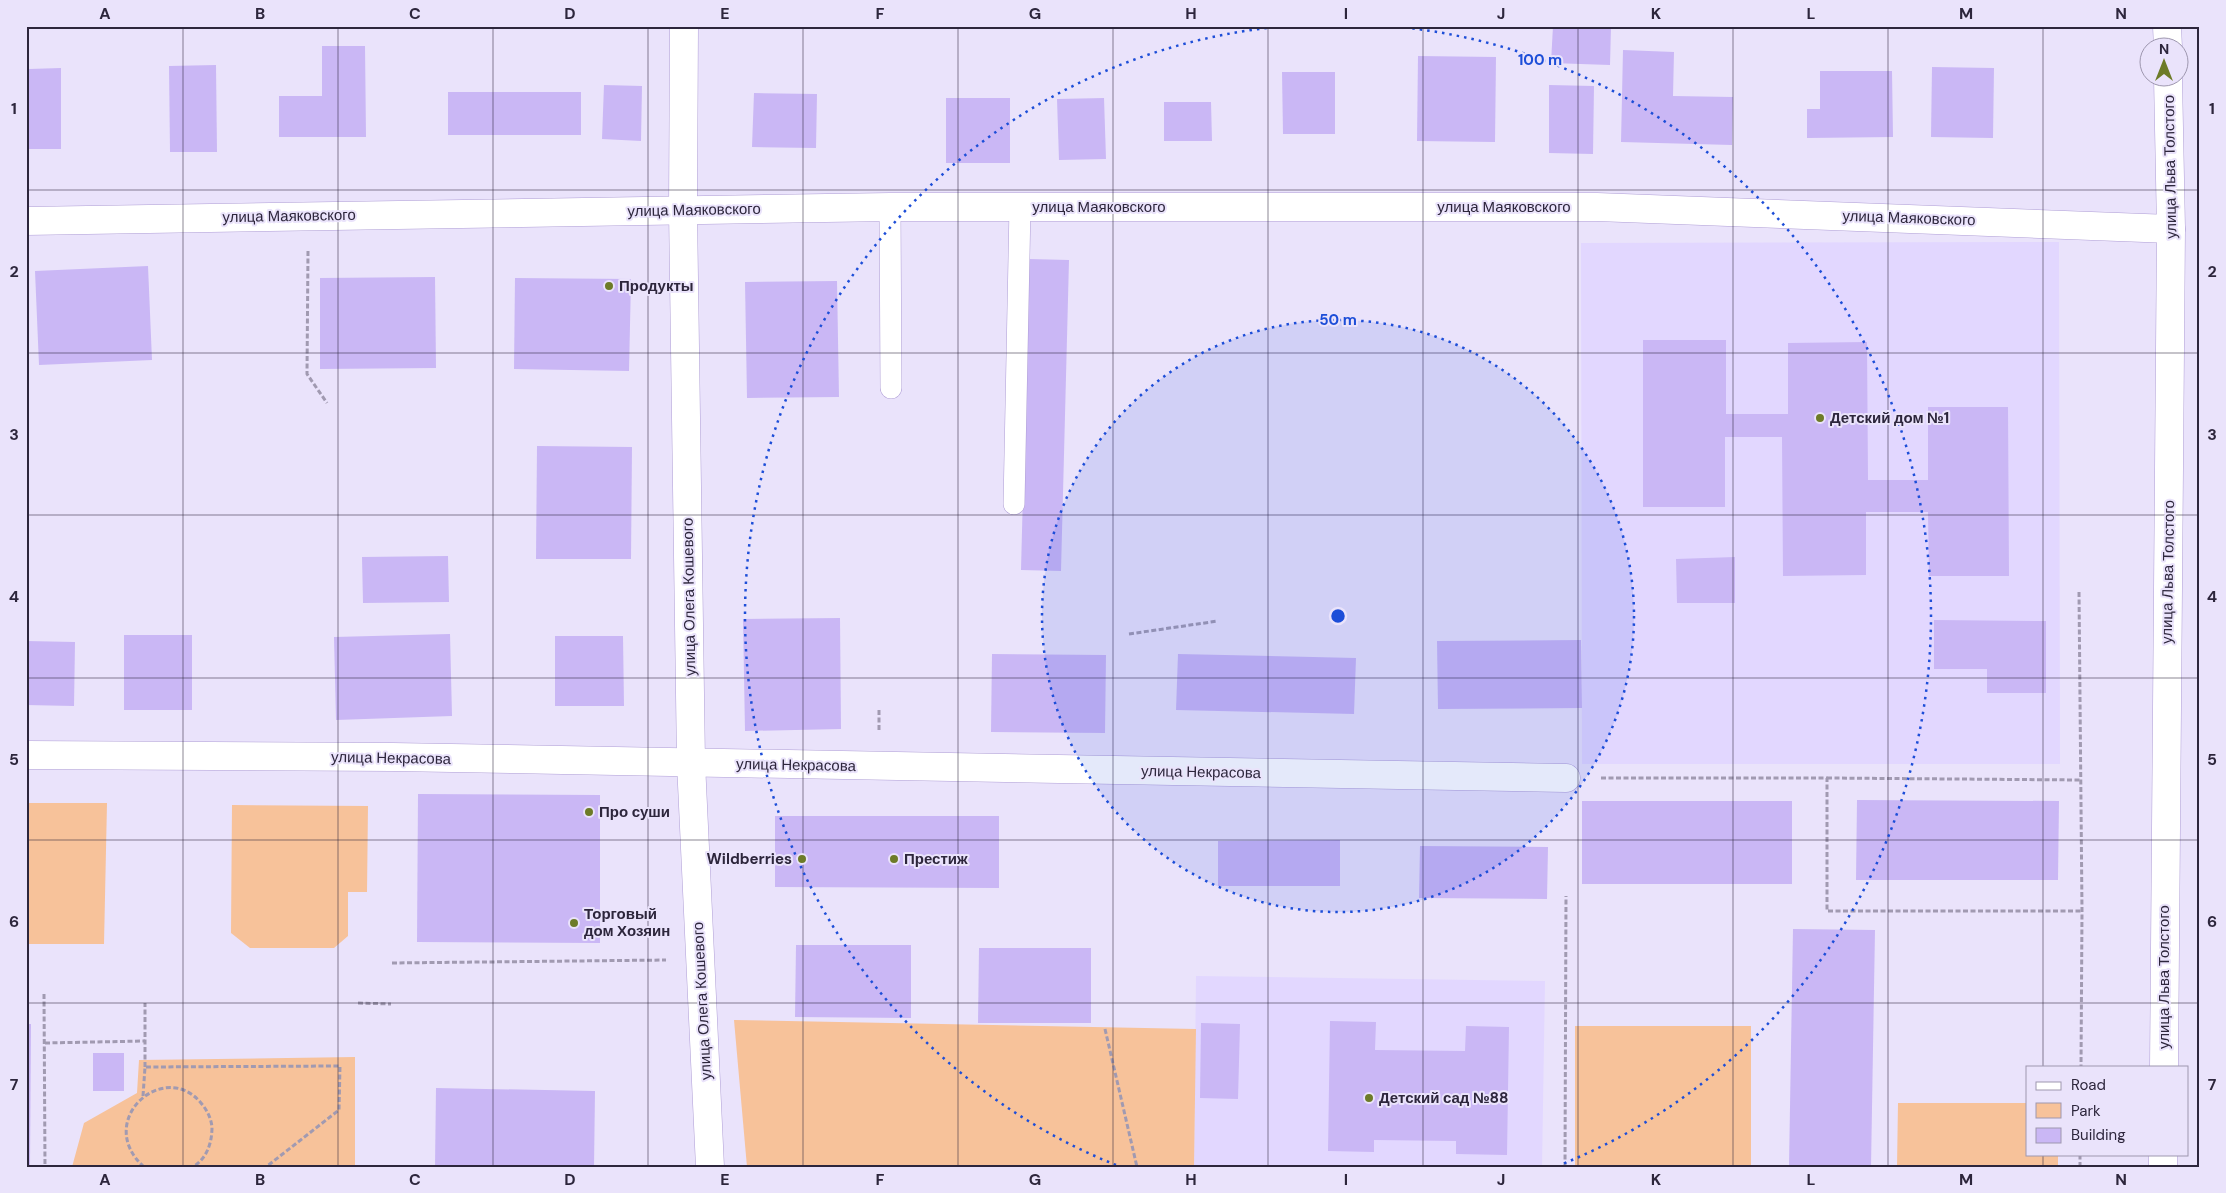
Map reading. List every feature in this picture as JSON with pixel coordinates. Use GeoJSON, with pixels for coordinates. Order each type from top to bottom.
{"type":"FeatureCollection","features":[{"type":"Feature","properties":{"kind":"street","name":"улица Олега Кошевого"},"geometry":{"type":"LineString","coordinates":[[684,26],[683,210],[692,763],[710,1167]]}},
{"type":"Feature","properties":{"kind":"street","name":"улица Льва Толстого"},"geometry":{"type":"LineString","coordinates":[[2164,1066],[2171,229],[2168,88]]}},
{"type":"Feature","properties":{"kind":"street","name":"улица Маяковского"},"geometry":{"type":"LineString","coordinates":[[26,221],[890,207],[1597,206],[2171,229]]}},
{"type":"Feature","properties":{"kind":"street","name":"улица Некрасова"},"geometry":{"type":"LineString","coordinates":[[26,755],[393,757],[1566,778]]}},
{"type":"Feature","properties":{"kind":"lane"},"geometry":{"type":"LineString","coordinates":[[1014,504],[1020,206]]}},
{"type":"Feature","properties":{"kind":"lane"},"geometry":{"type":"LineString","coordinates":[[890,207],[891,388]]}},
{"type":"Feature","properties":{"kind":"path"},"geometry":{"type":"LineString","coordinates":[[308,216],[307,374],[327,403]]}},
{"type":"Feature","properties":{"kind":"path"},"geometry":{"type":"LineString","coordinates":[[2079,592],[2082,912],[2081,1066]]}},
{"type":"Feature","properties":{"kind":"path"},"geometry":{"type":"LineString","coordinates":[[1129,634],[1218,621]]}},
{"type":"Feature","properties":{"kind":"path"},"geometry":{"type":"LineString","coordinates":[[1566,778],[2081,780]]}},
{"type":"Feature","properties":{"kind":"path"},"geometry":{"type":"LineString","coordinates":[[1827,778],[1827,911],[2082,912]]}},
{"type":"Feature","properties":{"kind":"path"},"geometry":{"type":"LineString","coordinates":[[1565,1167],[1566,896]]}},
{"type":"Feature","properties":{"kind":"path"},"geometry":{"type":"LineString","coordinates":[[392,963],[629,960]]}},
{"type":"Feature","properties":{"kind":"path"},"geometry":{"type":"LineString","coordinates":[[44,994],[45,1167]]}},
{"type":"Feature","properties":{"kind":"path"},"geometry":{"type":"LineString","coordinates":[[144,1096],[145,1003]]}},
{"type":"Feature","properties":{"kind":"path"},"geometry":{"type":"LineString","coordinates":[[358,1003],[391,1004]]}},
{"type":"Feature","properties":{"kind":"path"},"geometry":{"type":"LineString","coordinates":[[1105,1029],[1137,1167]]}},
{"type":"Feature","properties":{"kind":"path"},"geometry":{"type":"LineString","coordinates":[[45,1043],[145,1041]]}},
{"type":"Feature","properties":{"kind":"path"},"geometry":{"type":"LineString","coordinates":[[145,1067],[340,1066],[339,1110],[266,1167]]}},
{"type":"Feature","properties":{"kind":"path"},"geometry":{"type":"LineString","coordinates":[[144,1167],[135,1159],[128,1146],[125,1132],[127,1118],[134,1106],[144,1096],[156,1090],[171,1088],[185,1091],[198,1099],[207,1110],[212,1124],[212,1138],[207,1152],[193,1167]]}},
{"type":"Feature","properties":{"kind":"path"},"geometry":{"type":"LineString","coordinates":[[198,1163],[202,1167]]}},
{"type":"Feature","properties":{"kind":"shaded area","name":"Детский дом №1"},"geometry":{"type":"Polygon","coordinates":[[[2059,242],[2060,764],[1582,764],[1581,243],[2059,242]]]}},
{"type":"Feature","properties":{"kind":"shaded area","name":"Детский сад №88"},"geometry":{"type":"Polygon","coordinates":[[[1196,976],[1545,981],[1542,1167],[1194,1167],[1196,976]]]}},
{"type":"Feature","properties":{"kind":"green space"},"geometry":{"type":"Polygon","coordinates":[[[26,803],[107,803],[104,944],[26,944],[26,803]]]}},
{"type":"Feature","properties":{"kind":"green space"},"geometry":{"type":"Polygon","coordinates":[[[232,805],[368,806],[367,892],[348,892],[348,936],[334,948],[250,948],[231,933],[232,805]]]}},
{"type":"Feature","properties":{"kind":"green space"},"geometry":{"type":"Polygon","coordinates":[[[734,1020],[1196,1029],[1194,1167],[747,1167],[734,1020]]]}},
{"type":"Feature","properties":{"kind":"green space"},"geometry":{"type":"Polygon","coordinates":[[[1575,1026],[1751,1026],[1751,1167],[1575,1167],[1575,1026]]]}},
{"type":"Feature","properties":{"kind":"green space"},"geometry":{"type":"Polygon","coordinates":[[[355,1057],[355,1167],[72,1167],[84,1123],[137,1093],[139,1060],[355,1057]]]}},
{"type":"Feature","properties":{"kind":"green space"},"geometry":{"type":"Polygon","coordinates":[[[1898,1103],[2026,1103],[2026,1156],[2058,1156],[2058,1167],[1897,1167],[1898,1103]]]}},
{"type":"Feature","properties":{"kind":"building"},"geometry":{"type":"Polygon","coordinates":[[[1553,26],[1611,26],[1610,65],[1551,63],[1553,26]]]}},
{"type":"Feature","properties":{"kind":"building"},"geometry":{"type":"Polygon","coordinates":[[[322,46],[365,46],[366,137],[279,137],[279,96],[322,96],[322,46]]]}},
{"type":"Feature","properties":{"kind":"building"},"geometry":{"type":"Polygon","coordinates":[[[1623,50],[1674,52],[1673,96],[1733,97],[1732,145],[1621,142],[1623,50]]]}},
{"type":"Feature","properties":{"kind":"building"},"geometry":{"type":"Polygon","coordinates":[[[1418,56],[1496,57],[1495,142],[1417,141],[1418,56]]]}},
{"type":"Feature","properties":{"kind":"building"},"geometry":{"type":"Polygon","coordinates":[[[216,65],[217,152],[170,152],[169,66],[216,65]]]}},
{"type":"Feature","properties":{"kind":"building"},"geometry":{"type":"Polygon","coordinates":[[[1932,67],[1994,68],[1993,138],[1931,137],[1932,67]]]}},
{"type":"Feature","properties":{"kind":"building"},"geometry":{"type":"Polygon","coordinates":[[[61,68],[61,149],[26,149],[26,76],[29,76],[29,69],[61,68]]]}},
{"type":"Feature","properties":{"kind":"building"},"geometry":{"type":"Polygon","coordinates":[[[1820,71],[1892,71],[1893,137],[1807,138],[1807,109],[1820,109],[1820,71]]]}},
{"type":"Feature","properties":{"kind":"building"},"geometry":{"type":"Polygon","coordinates":[[[1282,72],[1335,72],[1335,134],[1283,134],[1282,72]]]}},
{"type":"Feature","properties":{"kind":"building"},"geometry":{"type":"Polygon","coordinates":[[[604,85],[642,86],[641,141],[602,139],[604,85]]]}},
{"type":"Feature","properties":{"kind":"building"},"geometry":{"type":"Polygon","coordinates":[[[1549,85],[1594,86],[1593,154],[1549,153],[1549,85]]]}},
{"type":"Feature","properties":{"kind":"building"},"geometry":{"type":"Polygon","coordinates":[[[448,92],[581,92],[581,135],[448,135],[448,92]]]}},
{"type":"Feature","properties":{"kind":"building"},"geometry":{"type":"Polygon","coordinates":[[[754,93],[817,94],[816,148],[752,147],[754,93]]]}},
{"type":"Feature","properties":{"kind":"building"},"geometry":{"type":"Polygon","coordinates":[[[946,98],[1010,98],[1010,163],[946,163],[946,98]]]}},
{"type":"Feature","properties":{"kind":"building"},"geometry":{"type":"Polygon","coordinates":[[[1104,98],[1106,159],[1059,160],[1057,99],[1104,98]]]}},
{"type":"Feature","properties":{"kind":"building"},"geometry":{"type":"Polygon","coordinates":[[[1164,102],[1211,102],[1212,141],[1164,141],[1164,102]]]}},
{"type":"Feature","properties":{"kind":"building"},"geometry":{"type":"Polygon","coordinates":[[[1029,259],[1069,260],[1061,571],[1021,570],[1029,259]]]}},
{"type":"Feature","properties":{"kind":"building"},"geometry":{"type":"Polygon","coordinates":[[[148,266],[152,360],[39,365],[35,271],[148,266]]]}},
{"type":"Feature","properties":{"kind":"building"},"geometry":{"type":"Polygon","coordinates":[[[435,277],[436,368],[320,369],[320,278],[435,277]]]}},
{"type":"Feature","properties":{"kind":"building"},"geometry":{"type":"Polygon","coordinates":[[[515,278],[631,279],[629,371],[514,369],[515,278]]]}},
{"type":"Feature","properties":{"kind":"building"},"geometry":{"type":"Polygon","coordinates":[[[837,281],[839,397],[747,398],[745,282],[837,281]]]}},
{"type":"Feature","properties":{"kind":"building"},"geometry":{"type":"Polygon","coordinates":[[[1643,340],[1726,340],[1726,414],[1788,414],[1788,343],[1867,342],[1868,480],[1928,480],[1928,407],[2008,407],[2009,576],[1929,576],[1928,512],[1866,512],[1866,575],[1783,576],[1782,437],[1725,437],[1725,507],[1643,507],[1643,340]]]}},
{"type":"Feature","properties":{"kind":"building"},"geometry":{"type":"Polygon","coordinates":[[[26,361],[28,361],[29,416],[26,416],[26,361]]]}},
{"type":"Feature","properties":{"kind":"building"},"geometry":{"type":"Polygon","coordinates":[[[537,446],[632,447],[631,559],[536,559],[537,446]]]}},
{"type":"Feature","properties":{"kind":"building"},"geometry":{"type":"Polygon","coordinates":[[[448,556],[449,602],[363,603],[362,557],[448,556]]]}},
{"type":"Feature","properties":{"kind":"building"},"geometry":{"type":"Polygon","coordinates":[[[1735,557],[1735,603],[1677,603],[1676,559],[1735,557]]]}},
{"type":"Feature","properties":{"kind":"building"},"geometry":{"type":"Polygon","coordinates":[[[840,618],[841,729],[745,731],[743,619],[840,618]]]}},
{"type":"Feature","properties":{"kind":"building"},"geometry":{"type":"Polygon","coordinates":[[[1934,620],[2046,621],[2046,693],[1987,693],[1987,669],[1934,669],[1934,620]]]}},
{"type":"Feature","properties":{"kind":"building"},"geometry":{"type":"Polygon","coordinates":[[[450,634],[452,716],[336,720],[334,637],[450,634]]]}},
{"type":"Feature","properties":{"kind":"building"},"geometry":{"type":"Polygon","coordinates":[[[124,635],[192,635],[192,710],[124,710],[124,635]]]}},
{"type":"Feature","properties":{"kind":"building"},"geometry":{"type":"Polygon","coordinates":[[[555,636],[623,636],[624,706],[555,706],[555,636]]]}},
{"type":"Feature","properties":{"kind":"building"},"geometry":{"type":"Polygon","coordinates":[[[1581,640],[1582,708],[1438,709],[1437,641],[1581,640]]]}},
{"type":"Feature","properties":{"kind":"building"},"geometry":{"type":"Polygon","coordinates":[[[26,641],[75,642],[74,706],[26,705],[26,641]]]}},
{"type":"Feature","properties":{"kind":"building"},"geometry":{"type":"Polygon","coordinates":[[[992,654],[1106,655],[1105,733],[991,732],[992,654]]]}},
{"type":"Feature","properties":{"kind":"building"},"geometry":{"type":"Polygon","coordinates":[[[1178,654],[1356,658],[1354,714],[1176,710],[1178,654]]]}},
{"type":"Feature","properties":{"kind":"building"},"geometry":{"type":"Polygon","coordinates":[[[418,794],[600,795],[600,943],[417,942],[418,794]]]}},
{"type":"Feature","properties":{"kind":"building"},"geometry":{"type":"Polygon","coordinates":[[[1857,800],[2059,801],[2058,880],[1856,880],[1857,800]]]}},
{"type":"Feature","properties":{"kind":"building"},"geometry":{"type":"Polygon","coordinates":[[[1582,801],[1792,801],[1792,884],[1582,884],[1582,801]]]}},
{"type":"Feature","properties":{"kind":"building"},"geometry":{"type":"Polygon","coordinates":[[[775,816],[999,816],[999,888],[775,887],[775,816]]]}},
{"type":"Feature","properties":{"kind":"building"},"geometry":{"type":"Polygon","coordinates":[[[1340,840],[1340,886],[1218,886],[1218,841],[1340,840]]]}},
{"type":"Feature","properties":{"kind":"building"},"geometry":{"type":"Polygon","coordinates":[[[1420,846],[1548,847],[1547,899],[1419,898],[1420,846]]]}},
{"type":"Feature","properties":{"kind":"building"},"geometry":{"type":"Polygon","coordinates":[[[1793,929],[1875,930],[1871,1167],[1789,1167],[1793,929]]]}},
{"type":"Feature","properties":{"kind":"building"},"geometry":{"type":"Polygon","coordinates":[[[796,945],[911,945],[911,1018],[795,1017],[796,945]]]}},
{"type":"Feature","properties":{"kind":"building"},"geometry":{"type":"Polygon","coordinates":[[[979,948],[1091,948],[1091,1023],[978,1023],[979,948]]]}},
{"type":"Feature","properties":{"kind":"building"},"geometry":{"type":"Polygon","coordinates":[[[1330,1021],[1376,1022],[1375,1050],[1465,1051],[1466,1026],[1509,1027],[1507,1155],[1456,1154],[1456,1141],[1374,1140],[1374,1152],[1328,1151],[1330,1021]]]}},
{"type":"Feature","properties":{"kind":"building"},"geometry":{"type":"Polygon","coordinates":[[[1201,1023],[1240,1024],[1238,1099],[1200,1098],[1201,1023]]]}},
{"type":"Feature","properties":{"kind":"building"},"geometry":{"type":"Polygon","coordinates":[[[26,1024],[31,1024],[30,1167],[26,1167],[26,1024]]]}},
{"type":"Feature","properties":{"kind":"building"},"geometry":{"type":"Polygon","coordinates":[[[93,1053],[124,1053],[124,1091],[93,1091],[93,1053]]]}},
{"type":"Feature","properties":{"kind":"building"},"geometry":{"type":"Polygon","coordinates":[[[436,1088],[595,1091],[594,1167],[435,1167],[436,1088]]]}},
{"type":"Feature","properties":{"kind":"place","name":"Продукты"},"geometry":{"type":"Point","coordinates":[609,286]}},
{"type":"Feature","properties":{"kind":"place","name":"Детский дом №1"},"geometry":{"type":"Point","coordinates":[1820,418]}},
{"type":"Feature","properties":{"kind":"place","name":"Про суши"},"geometry":{"type":"Point","coordinates":[589,812]}},
{"type":"Feature","properties":{"kind":"place","name":"Wildberries"},"geometry":{"type":"Point","coordinates":[802,859]}},
{"type":"Feature","properties":{"kind":"place","name":"Престиж"},"geometry":{"type":"Point","coordinates":[894,859]}},
{"type":"Feature","properties":{"kind":"place","name":"Торговый дом Хозяин"},"geometry":{"type":"Point","coordinates":[574,923]}},
{"type":"Feature","properties":{"kind":"place","name":"Детский сад №88"},"geometry":{"type":"Point","coordinates":[1369,1098]}}]}
